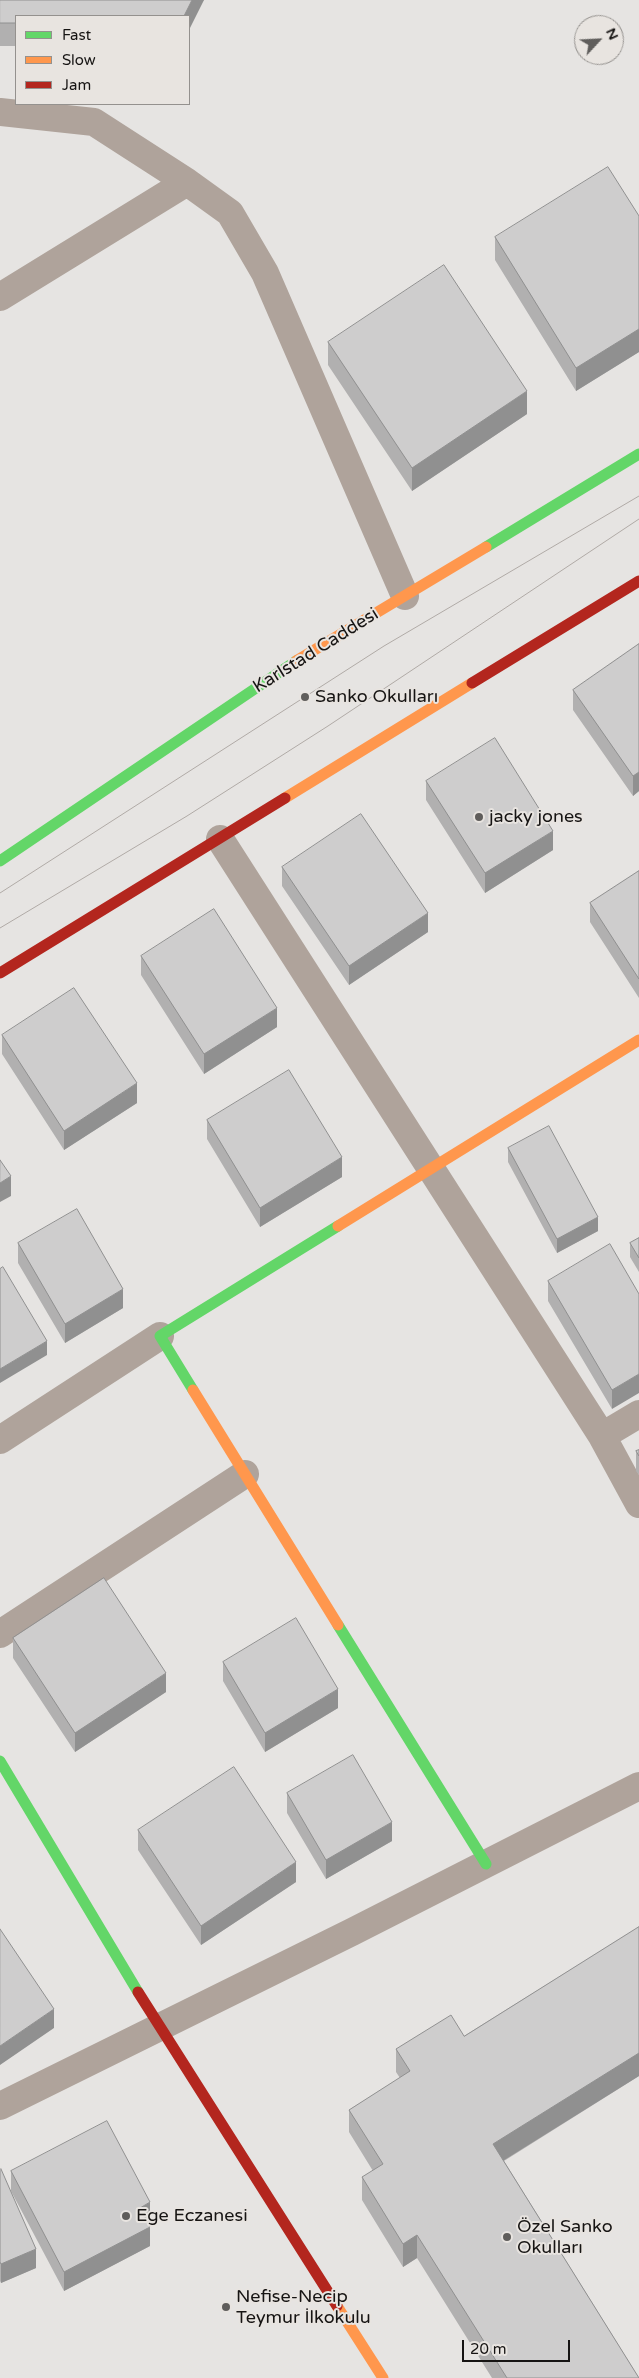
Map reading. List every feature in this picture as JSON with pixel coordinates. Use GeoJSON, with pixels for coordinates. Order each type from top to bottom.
{"type":"FeatureCollection","features":[{"type":"Feature","properties":{"kind":"street"},"geometry":{"type":"LineString","coordinates":[[0,112],[94,122],[187,182],[230,213],[265,273],[405,596]]}},
{"type":"Feature","properties":{"kind":"street"},"geometry":{"type":"LineString","coordinates":[[0,297],[187,182]]}},
{"type":"Feature","properties":{"kind":"street","name":"Karlstad Caddesi"},"geometry":{"type":"LineString","coordinates":[[0,861],[274,675],[639,454]]}},
{"type":"Feature","properties":{"kind":"street"},"geometry":{"type":"LineString","coordinates":[[0,973],[639,581]]}},
{"type":"Feature","properties":{"kind":"street"},"geometry":{"type":"LineString","coordinates":[[220,839],[602,1436],[639,1504]]}},
{"type":"Feature","properties":{"kind":"street"},"geometry":{"type":"LineString","coordinates":[[0,1440],[160,1336],[639,1040]]}},
{"type":"Feature","properties":{"kind":"street"},"geometry":{"type":"LineString","coordinates":[[160,1336],[486,1864]]}},
{"type":"Feature","properties":{"kind":"street"},"geometry":{"type":"LineString","coordinates":[[602,1436],[639,1414]]}},
{"type":"Feature","properties":{"kind":"street"},"geometry":{"type":"LineString","coordinates":[[0,1634],[245,1474]]}},
{"type":"Feature","properties":{"kind":"street"},"geometry":{"type":"LineString","coordinates":[[0,1761],[160,2027],[384,2378]]}},
{"type":"Feature","properties":{"kind":"street"},"geometry":{"type":"LineString","coordinates":[[0,2106],[639,1786]]}},
{"type":"Feature","properties":{"kind":"building"},"geometry":{"type":"Polygon","coordinates":[[[0,0],[192,0],[184,15],[15,15],[15,23],[0,23],[0,0]]]}},
{"type":"Feature","properties":{"kind":"building"},"geometry":{"type":"Polygon","coordinates":[[[608,167],[639,216],[639,329],[576,368],[495,237],[608,167]]]}},
{"type":"Feature","properties":{"kind":"building"},"geometry":{"type":"Polygon","coordinates":[[[444,265],[527,391],[412,468],[328,342],[444,265]]]}},
{"type":"Feature","properties":{"kind":"building"},"geometry":{"type":"Polygon","coordinates":[[[639,644],[639,772],[633,776],[573,690],[639,644]]]}},
{"type":"Feature","properties":{"kind":"building"},"geometry":{"type":"Polygon","coordinates":[[[495,738],[553,831],[485,873],[426,781],[495,738]]]}},
{"type":"Feature","properties":{"kind":"building"},"geometry":{"type":"Polygon","coordinates":[[[361,814],[428,913],[349,966],[282,867],[361,814]]]}},
{"type":"Feature","properties":{"kind":"building"},"geometry":{"type":"Polygon","coordinates":[[[639,871],[639,979],[590,903],[639,871]]]}},
{"type":"Feature","properties":{"kind":"building"},"geometry":{"type":"Polygon","coordinates":[[[214,909],[277,1008],[204,1054],[141,956],[214,909]]]}},
{"type":"Feature","properties":{"kind":"building"},"geometry":{"type":"Polygon","coordinates":[[[74,988],[137,1083],[64,1131],[2,1035],[74,988]]]}},
{"type":"Feature","properties":{"kind":"building"},"geometry":{"type":"Polygon","coordinates":[[[289,1070],[342,1157],[260,1208],[207,1120],[289,1070]]]}},
{"type":"Feature","properties":{"kind":"building"},"geometry":{"type":"Polygon","coordinates":[[[549,1126],[598,1217],[557,1239],[508,1148],[549,1126]]]}},
{"type":"Feature","properties":{"kind":"building"},"geometry":{"type":"Polygon","coordinates":[[[0,1160],[11,1176],[0,1183],[0,1160]]]}},
{"type":"Feature","properties":{"kind":"building"},"geometry":{"type":"Polygon","coordinates":[[[77,1209],[123,1289],[65,1324],[18,1243],[77,1209]]]}},
{"type":"Feature","properties":{"kind":"building"},"geometry":{"type":"Polygon","coordinates":[[[639,1238],[639,1258],[630,1243],[639,1238]]]}},
{"type":"Feature","properties":{"kind":"building"},"geometry":{"type":"Polygon","coordinates":[[[610,1244],[639,1294],[639,1374],[612,1390],[548,1281],[610,1244]]]}},
{"type":"Feature","properties":{"kind":"building"},"geometry":{"type":"Polygon","coordinates":[[[3,1267],[47,1341],[0,1369],[0,1269],[3,1267]]]}},
{"type":"Feature","properties":{"kind":"building"},"geometry":{"type":"Polygon","coordinates":[[[104,1578],[166,1673],[75,1733],[13,1638],[104,1578]]]}},
{"type":"Feature","properties":{"kind":"building"},"geometry":{"type":"Polygon","coordinates":[[[296,1618],[338,1689],[265,1733],[223,1662],[296,1618]]]}},
{"type":"Feature","properties":{"kind":"building"},"geometry":{"type":"Polygon","coordinates":[[[353,1755],[392,1822],[326,1860],[287,1793],[353,1755]]]}},
{"type":"Feature","properties":{"kind":"building"},"geometry":{"type":"Polygon","coordinates":[[[234,1767],[296,1862],[201,1926],[138,1830],[234,1767]]]}},
{"type":"Feature","properties":{"kind":"building"},"geometry":{"type":"Polygon","coordinates":[[[639,1927],[639,2053],[493,2144],[639,2378],[507,2378],[417,2235],[403,2244],[362,2177],[383,2164],[349,2110],[410,2071],[396,2049],[451,2015],[464,2036],[639,1927]]]}},
{"type":"Feature","properties":{"kind":"building"},"geometry":{"type":"Polygon","coordinates":[[[0,1929],[54,2009],[0,2046],[0,1929]]]}},
{"type":"Feature","properties":{"kind":"building"},"geometry":{"type":"Polygon","coordinates":[[[107,2121],[150,2202],[140,2208],[150,2227],[64,2272],[11,2171],[107,2121]]]}},
{"type":"Feature","properties":{"kind":"building"},"geometry":{"type":"Polygon","coordinates":[[[0,2170],[36,2249],[1,2264],[0,2170]]]}},
{"type":"Feature","properties":{"kind":"tram line"},"geometry":{"type":"LineString","coordinates":[[0,893],[384,646],[639,496]]}},
{"type":"Feature","properties":{"kind":"tram line"},"geometry":{"type":"LineString","coordinates":[[0,928],[187,816],[328,726],[639,519]]}},
{"type":"Feature","properties":{"kind":"traffic: fast"},"geometry":{"type":"LineString","coordinates":[[486,547],[639,454]]}},
{"type":"Feature","properties":{"kind":"traffic: fast"},"geometry":{"type":"LineString","coordinates":[[0,861],[296,661]]}},
{"type":"Feature","properties":{"kind":"traffic: fast"},"geometry":{"type":"LineString","coordinates":[[193,1390],[160,1336],[338,1226]]}},
{"type":"Feature","properties":{"kind":"traffic: fast"},"geometry":{"type":"LineString","coordinates":[[338,1625],[486,1864]]}},
{"type":"Feature","properties":{"kind":"traffic: fast"},"geometry":{"type":"LineString","coordinates":[[0,1761],[138,1992]]}},
{"type":"Feature","properties":{"kind":"traffic: slow"},"geometry":{"type":"LineString","coordinates":[[296,661],[486,547]]}},
{"type":"Feature","properties":{"kind":"traffic: slow"},"geometry":{"type":"LineString","coordinates":[[285,798],[472,683]]}},
{"type":"Feature","properties":{"kind":"traffic: slow"},"geometry":{"type":"LineString","coordinates":[[338,1226],[639,1040]]}},
{"type":"Feature","properties":{"kind":"traffic: slow"},"geometry":{"type":"LineString","coordinates":[[193,1390],[338,1625]]}},
{"type":"Feature","properties":{"kind":"traffic: slow"},"geometry":{"type":"LineString","coordinates":[[337,2306],[383,2378]]}},
{"type":"Feature","properties":{"kind":"traffic: jam"},"geometry":{"type":"LineString","coordinates":[[472,683],[639,581]]}},
{"type":"Feature","properties":{"kind":"traffic: jam"},"geometry":{"type":"LineString","coordinates":[[0,973],[285,798]]}},
{"type":"Feature","properties":{"kind":"traffic: jam"},"geometry":{"type":"LineString","coordinates":[[138,1992],[337,2306]]}},
{"type":"Feature","properties":{"kind":"place","name":"Sanko Okulları"},"geometry":{"type":"Point","coordinates":[305,697]}},
{"type":"Feature","properties":{"kind":"place","name":"jacky jones"},"geometry":{"type":"Point","coordinates":[479,817]}},
{"type":"Feature","properties":{"kind":"place","name":"Ege Eczanesi"},"geometry":{"type":"Point","coordinates":[126,2216]}},
{"type":"Feature","properties":{"kind":"place","name":"Özel Sanko Okulları"},"geometry":{"type":"Point","coordinates":[507,2237]}},
{"type":"Feature","properties":{"kind":"place","name":"Nefise-Necip Teymur İlkokulu"},"geometry":{"type":"Point","coordinates":[226,2307]}}]}
